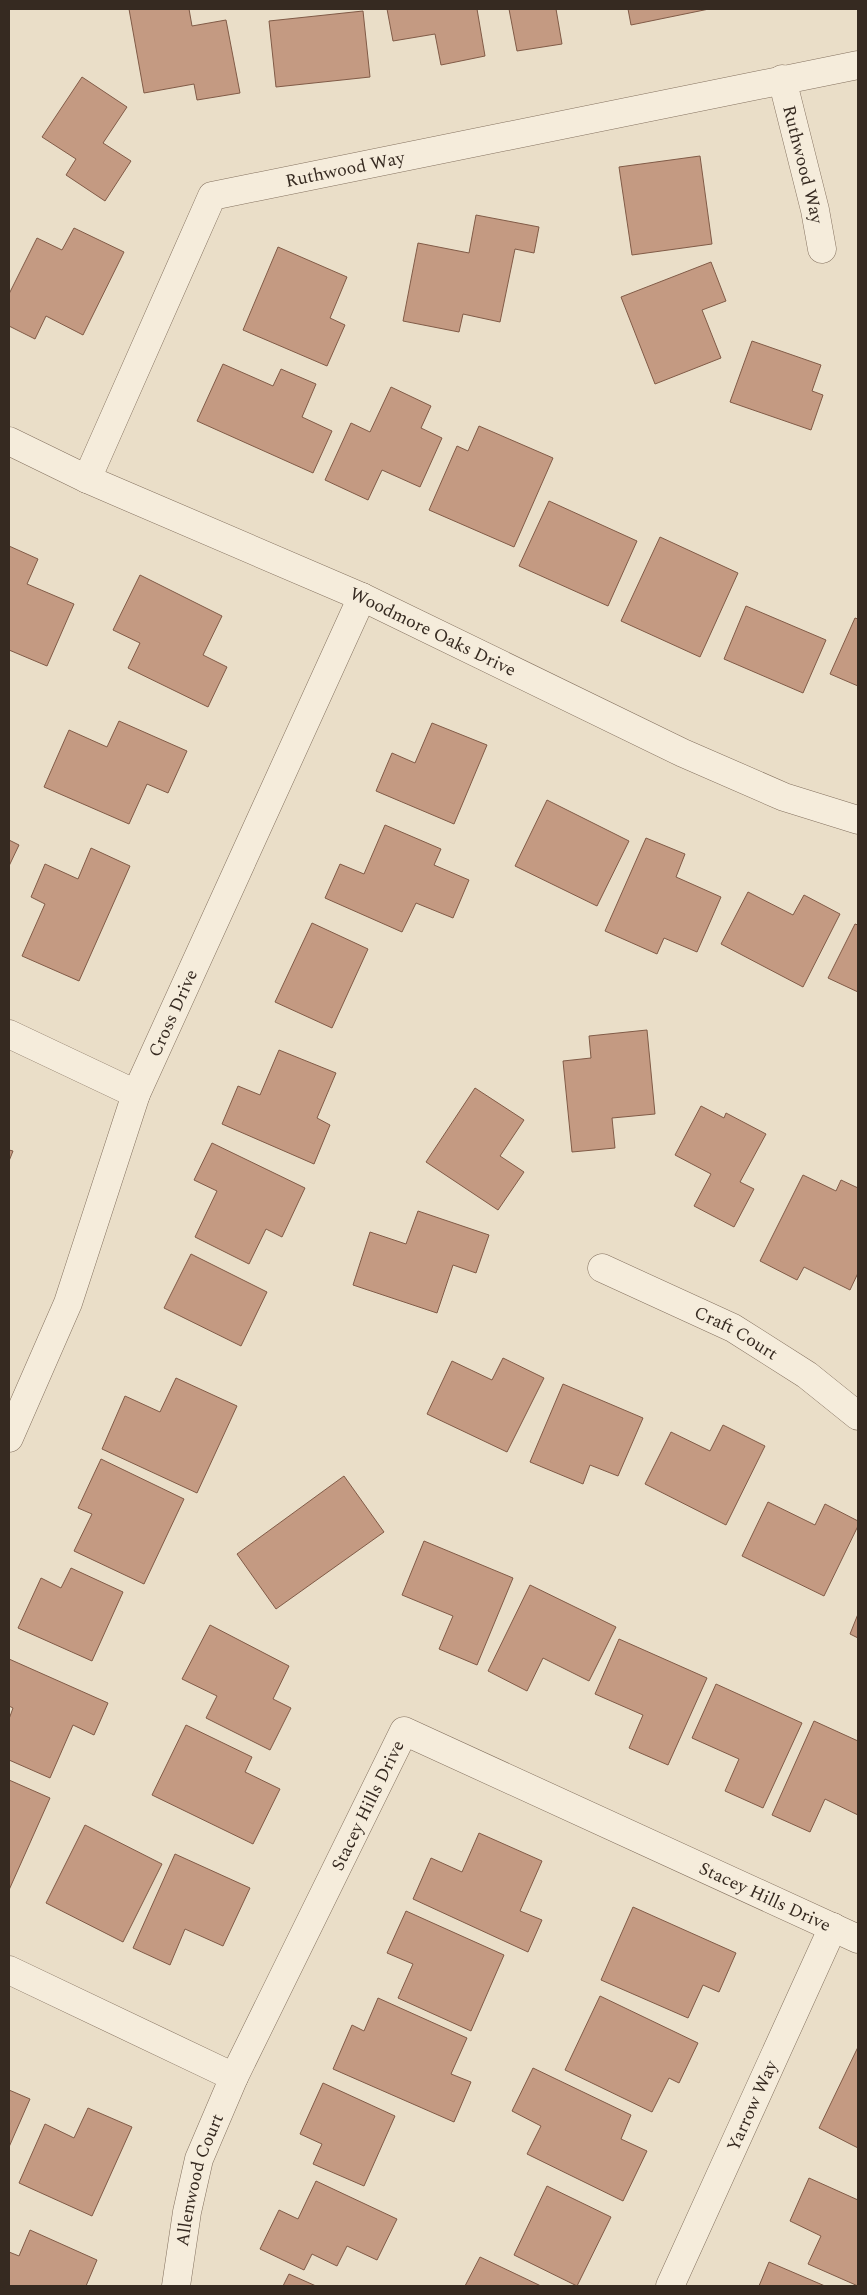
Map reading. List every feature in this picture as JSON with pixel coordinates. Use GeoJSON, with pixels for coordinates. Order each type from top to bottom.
{"type":"FeatureCollection","features":[{"type":"Feature","properties":{"kind":"street","name":"Ruthwood Way"},"geometry":{"type":"LineString","coordinates":[[86,479],[212,196],[858,65]]}},
{"type":"Feature","properties":{"kind":"street","name":"Ruthwood Way"},"geometry":{"type":"LineString","coordinates":[[782,79],[815,210],[822,249]]}},
{"type":"Feature","properties":{"kind":"street","name":"Woodmore Oaks Drive"},"geometry":{"type":"LineString","coordinates":[[9,442],[86,479],[362,597],[683,753],[784,797],[858,820]]}},
{"type":"Feature","properties":{"kind":"street","name":"Cross Drive"},"geometry":{"type":"LineString","coordinates":[[9,1438],[68,1303],[136,1094],[362,597]]}},
{"type":"Feature","properties":{"kind":"street"},"geometry":{"type":"LineString","coordinates":[[9,1034],[136,1094]]}},
{"type":"Feature","properties":{"kind":"street","name":"Craft Court"},"geometry":{"type":"LineString","coordinates":[[602,1268],[732,1328],[807,1375],[858,1416]]}},
{"type":"Feature","properties":{"kind":"street","name":"Stacey Hills Drive"},"geometry":{"type":"LineString","coordinates":[[234,2077],[404,1731],[858,1939]]}},
{"type":"Feature","properties":{"kind":"street","name":"Yarrow Way"},"geometry":{"type":"LineString","coordinates":[[670,2286],[833,1927]]}},
{"type":"Feature","properties":{"kind":"street"},"geometry":{"type":"LineString","coordinates":[[9,1970],[234,2077]]}},
{"type":"Feature","properties":{"kind":"street","name":"Allenwood Court"},"geometry":{"type":"LineString","coordinates":[[176,2286],[187,2212],[200,2159],[234,2077]]}},
{"type":"Feature","properties":{"kind":"building"},"geometry":{"type":"Polygon","coordinates":[[[129,9],[189,9],[192,26],[226,20],[240,93],[197,100],[194,84],[144,93],[129,9]]]}},
{"type":"Feature","properties":{"kind":"building"},"geometry":{"type":"Polygon","coordinates":[[[387,9],[477,9],[485,56],[441,65],[435,34],[393,41],[387,9]]]}},
{"type":"Feature","properties":{"kind":"building"},"geometry":{"type":"Polygon","coordinates":[[[509,9],[556,9],[562,44],[517,51],[509,9]]]}},
{"type":"Feature","properties":{"kind":"building"},"geometry":{"type":"Polygon","coordinates":[[[628,9],[709,9],[631,25],[628,9]]]}},
{"type":"Feature","properties":{"kind":"building"},"geometry":{"type":"Polygon","coordinates":[[[363,11],[370,77],[276,87],[269,21],[363,11]]]}},
{"type":"Feature","properties":{"kind":"building"},"geometry":{"type":"Polygon","coordinates":[[[82,77],[127,107],[103,143],[131,161],[105,201],[66,175],[76,159],[42,137],[82,77]]]}},
{"type":"Feature","properties":{"kind":"building"},"geometry":{"type":"Polygon","coordinates":[[[700,156],[712,244],[632,255],[619,167],[700,156]]]}},
{"type":"Feature","properties":{"kind":"building"},"geometry":{"type":"Polygon","coordinates":[[[476,215],[539,227],[534,253],[515,249],[500,322],[463,314],[459,332],[403,321],[418,243],[469,253],[476,215]]]}},
{"type":"Feature","properties":{"kind":"building"},"geometry":{"type":"Polygon","coordinates":[[[74,228],[124,252],[83,335],[46,316],[35,339],[9,326],[9,294],[37,238],[62,250],[74,228]]]}},
{"type":"Feature","properties":{"kind":"building"},"geometry":{"type":"Polygon","coordinates":[[[278,247],[347,277],[330,318],[345,325],[327,366],[243,330],[278,247]]]}},
{"type":"Feature","properties":{"kind":"building"},"geometry":{"type":"Polygon","coordinates":[[[711,262],[726,301],[702,310],[721,358],[655,384],[621,297],[711,262]]]}},
{"type":"Feature","properties":{"kind":"building"},"geometry":{"type":"Polygon","coordinates":[[[752,341],[821,365],[812,391],[823,395],[811,430],[730,402],[752,341]]]}},
{"type":"Feature","properties":{"kind":"building"},"geometry":{"type":"Polygon","coordinates":[[[223,364],[273,386],[281,369],[316,384],[302,417],[332,431],[313,473],[197,421],[223,364]]]}},
{"type":"Feature","properties":{"kind":"building"},"geometry":{"type":"Polygon","coordinates":[[[391,387],[431,406],[421,428],[442,438],[420,487],[382,470],[368,500],[325,480],[351,423],[370,432],[391,387]]]}},
{"type":"Feature","properties":{"kind":"building"},"geometry":{"type":"Polygon","coordinates":[[[479,426],[553,458],[514,547],[429,510],[457,446],[468,451],[479,426]]]}},
{"type":"Feature","properties":{"kind":"building"},"geometry":{"type":"Polygon","coordinates":[[[549,501],[637,541],[608,606],[519,566],[549,501]]]}},
{"type":"Feature","properties":{"kind":"building"},"geometry":{"type":"Polygon","coordinates":[[[660,537],[738,573],[700,657],[621,621],[660,537]]]}},
{"type":"Feature","properties":{"kind":"building"},"geometry":{"type":"Polygon","coordinates":[[[9,546],[38,559],[27,584],[74,604],[47,666],[9,650],[9,546]]]}},
{"type":"Feature","properties":{"kind":"building"},"geometry":{"type":"Polygon","coordinates":[[[140,575],[222,616],[203,655],[227,667],[208,707],[128,668],[140,643],[113,630],[140,575]]]}},
{"type":"Feature","properties":{"kind":"building"},"geometry":{"type":"Polygon","coordinates":[[[746,606],[826,640],[803,693],[724,659],[746,606]]]}},
{"type":"Feature","properties":{"kind":"building"},"geometry":{"type":"Polygon","coordinates":[[[855,618],[858,619],[858,686],[830,674],[855,618]]]}},
{"type":"Feature","properties":{"kind":"building"},"geometry":{"type":"Polygon","coordinates":[[[119,721],[187,751],[168,793],[147,784],[129,824],[44,787],[69,730],[107,747],[119,721]]]}},
{"type":"Feature","properties":{"kind":"building"},"geometry":{"type":"Polygon","coordinates":[[[432,723],[487,745],[454,824],[376,791],[392,753],[415,763],[432,723]]]}},
{"type":"Feature","properties":{"kind":"building"},"geometry":{"type":"Polygon","coordinates":[[[547,800],[629,841],[597,906],[515,866],[547,800]]]}},
{"type":"Feature","properties":{"kind":"building"},"geometry":{"type":"Polygon","coordinates":[[[385,825],[441,849],[434,865],[469,880],[453,918],[416,903],[402,932],[325,898],[340,864],[364,874],[385,825]]]}},
{"type":"Feature","properties":{"kind":"building"},"geometry":{"type":"Polygon","coordinates":[[[646,838],[685,854],[676,877],[721,897],[697,952],[664,938],[657,954],[605,931],[646,838]]]}},
{"type":"Feature","properties":{"kind":"building"},"geometry":{"type":"Polygon","coordinates":[[[9,840],[19,845],[9,866],[9,840]]]}},
{"type":"Feature","properties":{"kind":"building"},"geometry":{"type":"Polygon","coordinates":[[[91,848],[130,866],[79,981],[22,956],[45,904],[31,897],[45,864],[78,879],[91,848]]]}},
{"type":"Feature","properties":{"kind":"building"},"geometry":{"type":"Polygon","coordinates":[[[748,892],[793,915],[804,895],[840,914],[803,987],[721,944],[748,892]]]}},
{"type":"Feature","properties":{"kind":"building"},"geometry":{"type":"Polygon","coordinates":[[[312,923],[368,949],[332,1028],[275,1002],[312,923]]]}},
{"type":"Feature","properties":{"kind":"building"},"geometry":{"type":"Polygon","coordinates":[[[855,924],[858,925],[858,992],[828,978],[855,924]]]}},
{"type":"Feature","properties":{"kind":"building"},"geometry":{"type":"Polygon","coordinates":[[[647,1030],[655,1114],[612,1118],[615,1148],[572,1152],[563,1061],[591,1058],[589,1036],[647,1030]]]}},
{"type":"Feature","properties":{"kind":"building"},"geometry":{"type":"Polygon","coordinates":[[[279,1050],[336,1073],[317,1118],[330,1125],[314,1164],[222,1124],[238,1086],[260,1095],[279,1050]]]}},
{"type":"Feature","properties":{"kind":"building"},"geometry":{"type":"Polygon","coordinates":[[[475,1088],[524,1120],[500,1156],[524,1172],[498,1210],[426,1162],[475,1088]]]}},
{"type":"Feature","properties":{"kind":"building"},"geometry":{"type":"Polygon","coordinates":[[[701,1106],[724,1118],[726,1113],[766,1134],[740,1182],[754,1189],[734,1227],[694,1206],[711,1174],[675,1155],[701,1106]]]}},
{"type":"Feature","properties":{"kind":"building"},"geometry":{"type":"Polygon","coordinates":[[[212,1143],[305,1188],[282,1237],[266,1229],[249,1264],[195,1237],[217,1191],[194,1180],[212,1143]]]}},
{"type":"Feature","properties":{"kind":"building"},"geometry":{"type":"Polygon","coordinates":[[[9,1150],[13,1151],[9,1161],[9,1150]]]}},
{"type":"Feature","properties":{"kind":"building"},"geometry":{"type":"Polygon","coordinates":[[[803,1175],[836,1191],[841,1180],[858,1188],[858,1273],[850,1290],[804,1267],[797,1280],[760,1261],[803,1175]]]}},
{"type":"Feature","properties":{"kind":"building"},"geometry":{"type":"Polygon","coordinates":[[[418,1211],[489,1235],[476,1273],[453,1265],[437,1313],[353,1285],[370,1232],[406,1244],[418,1211]]]}},
{"type":"Feature","properties":{"kind":"building"},"geometry":{"type":"Polygon","coordinates":[[[191,1254],[267,1292],[241,1346],[164,1308],[191,1254]]]}},
{"type":"Feature","properties":{"kind":"building"},"geometry":{"type":"Polygon","coordinates":[[[503,1358],[544,1378],[507,1452],[427,1414],[452,1361],[492,1380],[503,1358]]]}},
{"type":"Feature","properties":{"kind":"building"},"geometry":{"type":"Polygon","coordinates":[[[176,1378],[237,1406],[197,1493],[102,1449],[125,1396],[160,1412],[176,1378]]]}},
{"type":"Feature","properties":{"kind":"building"},"geometry":{"type":"Polygon","coordinates":[[[563,1384],[643,1418],[618,1476],[590,1465],[583,1484],[530,1462],[563,1384]]]}},
{"type":"Feature","properties":{"kind":"building"},"geometry":{"type":"Polygon","coordinates":[[[723,1425],[765,1446],[726,1525],[645,1484],[671,1432],[710,1451],[723,1425]]]}},
{"type":"Feature","properties":{"kind":"building"},"geometry":{"type":"Polygon","coordinates":[[[101,1459],[184,1499],[144,1584],[74,1551],[92,1514],[78,1508],[101,1459]]]}},
{"type":"Feature","properties":{"kind":"building"},"geometry":{"type":"Polygon","coordinates":[[[344,1476],[384,1532],[276,1609],[237,1554],[344,1476]]]}},
{"type":"Feature","properties":{"kind":"building"},"geometry":{"type":"Polygon","coordinates":[[[768,1502],[815,1525],[825,1504],[858,1521],[858,1526],[824,1596],[742,1556],[768,1502]]]}},
{"type":"Feature","properties":{"kind":"building"},"geometry":{"type":"Polygon","coordinates":[[[424,1541],[513,1578],[477,1665],[439,1649],[453,1616],[402,1595],[424,1541]]]}},
{"type":"Feature","properties":{"kind":"building"},"geometry":{"type":"Polygon","coordinates":[[[71,1568],[123,1592],[92,1661],[18,1628],[41,1578],[61,1588],[71,1568]]]}},
{"type":"Feature","properties":{"kind":"building"},"geometry":{"type":"Polygon","coordinates":[[[530,1585],[616,1627],[589,1681],[543,1658],[527,1691],[488,1671],[530,1585]]]}},
{"type":"Feature","properties":{"kind":"building"},"geometry":{"type":"Polygon","coordinates":[[[858,1614],[858,1638],[850,1634],[858,1614]]]}},
{"type":"Feature","properties":{"kind":"building"},"geometry":{"type":"Polygon","coordinates":[[[210,1625],[289,1666],[273,1699],[291,1708],[270,1750],[206,1718],[217,1696],[182,1679],[210,1625]]]}},
{"type":"Feature","properties":{"kind":"building"},"geometry":{"type":"Polygon","coordinates":[[[619,1639],[707,1678],[668,1765],[629,1748],[643,1715],[595,1694],[619,1639]]]}},
{"type":"Feature","properties":{"kind":"building"},"geometry":{"type":"Polygon","coordinates":[[[9,1659],[108,1703],[94,1735],[73,1725],[50,1778],[9,1760],[9,1719],[13,1708],[9,1706],[9,1659]]]}},
{"type":"Feature","properties":{"kind":"building"},"geometry":{"type":"Polygon","coordinates":[[[716,1684],[802,1723],[763,1808],[725,1791],[739,1759],[692,1738],[716,1684]]]}},
{"type":"Feature","properties":{"kind":"building"},"geometry":{"type":"Polygon","coordinates":[[[814,1721],[858,1741],[858,1815],[825,1799],[810,1832],[772,1815],[814,1721]]]}},
{"type":"Feature","properties":{"kind":"building"},"geometry":{"type":"Polygon","coordinates":[[[186,1725],[252,1757],[245,1772],[280,1789],[253,1844],[152,1795],[186,1725]]]}},
{"type":"Feature","properties":{"kind":"building"},"geometry":{"type":"Polygon","coordinates":[[[9,1780],[50,1798],[9,1890],[9,1780]]]}},
{"type":"Feature","properties":{"kind":"building"},"geometry":{"type":"Polygon","coordinates":[[[85,1825],[162,1864],[123,1942],[46,1903],[85,1825]]]}},
{"type":"Feature","properties":{"kind":"building"},"geometry":{"type":"Polygon","coordinates":[[[479,1833],[542,1861],[520,1911],[542,1920],[528,1952],[413,1899],[431,1858],[462,1872],[479,1833]]]}},
{"type":"Feature","properties":{"kind":"building"},"geometry":{"type":"Polygon","coordinates":[[[175,1854],[250,1888],[223,1946],[185,1929],[170,1965],[133,1948],[175,1854]]]}},
{"type":"Feature","properties":{"kind":"building"},"geometry":{"type":"Polygon","coordinates":[[[633,1907],[736,1953],[719,1992],[703,1985],[688,2018],[601,1980],[633,1907]]]}},
{"type":"Feature","properties":{"kind":"building"},"geometry":{"type":"Polygon","coordinates":[[[406,1911],[504,1955],[471,2031],[398,1998],[413,1964],[387,1953],[406,1911]]]}},
{"type":"Feature","properties":{"kind":"building"},"geometry":{"type":"Polygon","coordinates":[[[600,1996],[698,2043],[679,2083],[669,2078],[652,2112],[565,2070],[600,1996]]]}},
{"type":"Feature","properties":{"kind":"building"},"geometry":{"type":"Polygon","coordinates":[[[378,1998],[467,2038],[451,2074],[471,2082],[454,2122],[333,2069],[352,2025],[364,2031],[378,1998]]]}},
{"type":"Feature","properties":{"kind":"building"},"geometry":{"type":"Polygon","coordinates":[[[858,2047],[858,2148],[819,2128],[858,2047]]]}},
{"type":"Feature","properties":{"kind":"building"},"geometry":{"type":"Polygon","coordinates":[[[533,2068],[631,2115],[621,2139],[647,2151],[623,2201],[527,2154],[541,2126],[512,2111],[533,2068]]]}},
{"type":"Feature","properties":{"kind":"building"},"geometry":{"type":"Polygon","coordinates":[[[323,2083],[395,2116],[364,2186],[313,2164],[322,2144],[300,2134],[323,2083]]]}},
{"type":"Feature","properties":{"kind":"building"},"geometry":{"type":"Polygon","coordinates":[[[9,2090],[30,2099],[9,2147],[9,2090]]]}},
{"type":"Feature","properties":{"kind":"building"},"geometry":{"type":"Polygon","coordinates":[[[88,2108],[132,2127],[92,2216],[19,2183],[45,2124],[74,2138],[88,2108]]]}},
{"type":"Feature","properties":{"kind":"building"},"geometry":{"type":"Polygon","coordinates":[[[809,2178],[858,2200],[858,2286],[808,2264],[821,2236],[790,2221],[809,2178]]]}},
{"type":"Feature","properties":{"kind":"building"},"geometry":{"type":"Polygon","coordinates":[[[316,2181],[397,2219],[377,2260],[347,2246],[337,2266],[312,2254],[304,2270],[260,2249],[279,2210],[298,2219],[316,2181]]]}},
{"type":"Feature","properties":{"kind":"building"},"geometry":{"type":"Polygon","coordinates":[[[547,2186],[611,2217],[577,2286],[514,2255],[547,2186]]]}},
{"type":"Feature","properties":{"kind":"building"},"geometry":{"type":"Polygon","coordinates":[[[30,2230],[97,2260],[86,2286],[9,2286],[9,2252],[19,2256],[30,2230]]]}},
{"type":"Feature","properties":{"kind":"building"},"geometry":{"type":"Polygon","coordinates":[[[480,2257],[541,2286],[465,2286],[480,2257]]]}},
{"type":"Feature","properties":{"kind":"building"},"geometry":{"type":"Polygon","coordinates":[[[769,2262],[825,2286],[759,2286],[769,2262]]]}},
{"type":"Feature","properties":{"kind":"building"},"geometry":{"type":"Polygon","coordinates":[[[289,2274],[316,2286],[283,2286],[289,2274]]]}}]}
